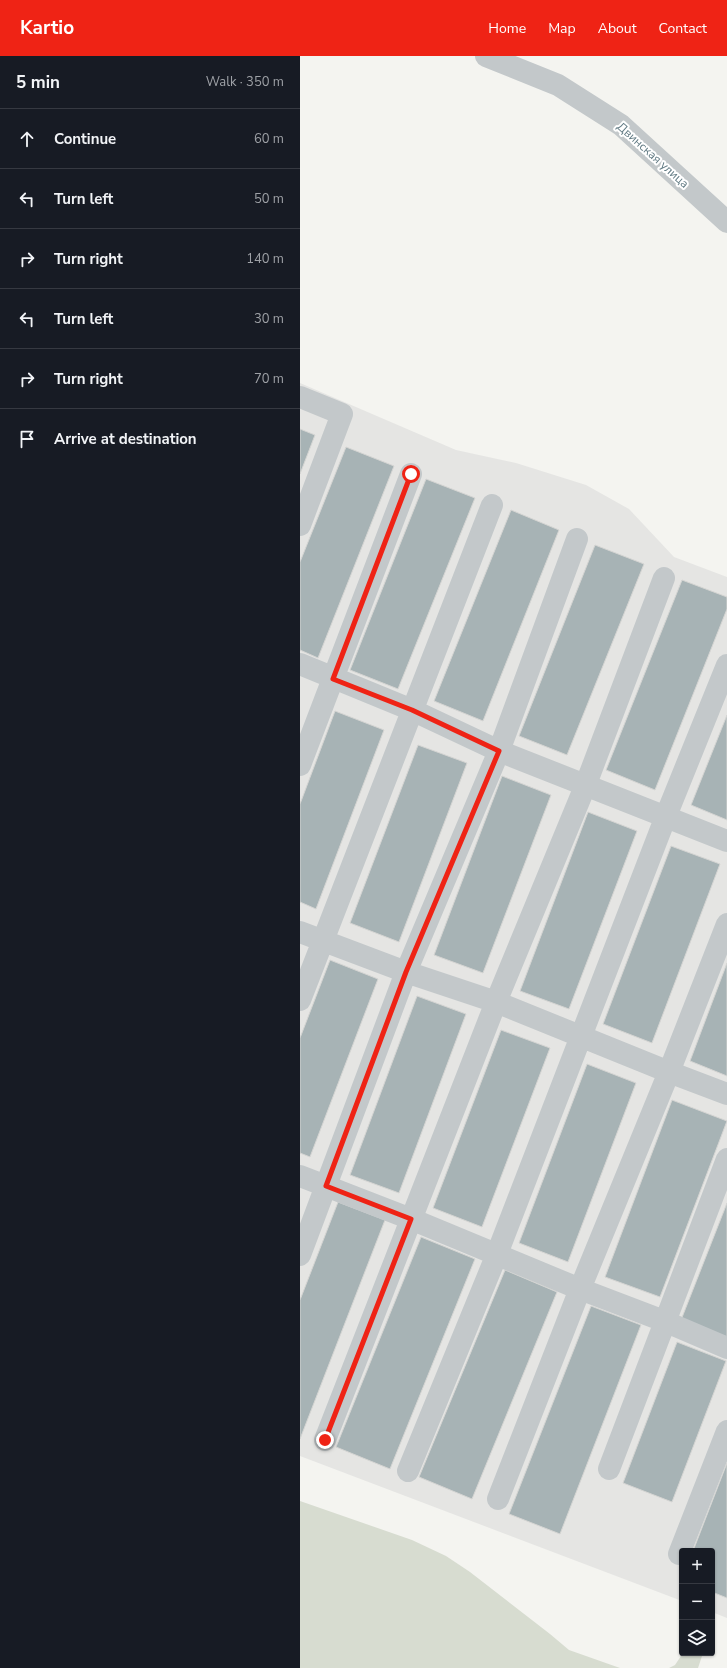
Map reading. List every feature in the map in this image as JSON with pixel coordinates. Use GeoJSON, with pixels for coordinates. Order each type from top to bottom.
{"type":"FeatureCollection","features":[{"type":"Feature","properties":{"kind":"street","name":"Двинская улица"},"geometry":{"type":"LineString","coordinates":[[486,56],[558,85],[621,125],[727,222]]}},
{"type":"Feature","properties":{"kind":"street"},"geometry":{"type":"LineString","coordinates":[[300,397],[342,414],[300,525]]}},
{"type":"Feature","properties":{"kind":"street"},"geometry":{"type":"LineString","coordinates":[[300,764],[411,474]]}},
{"type":"Feature","properties":{"kind":"street"},"geometry":{"type":"LineString","coordinates":[[300,1000],[492,505]]}},
{"type":"Feature","properties":{"kind":"street"},"geometry":{"type":"LineString","coordinates":[[300,1255],[406,972],[499,751],[577,539]]}},
{"type":"Feature","properties":{"kind":"street"},"geometry":{"type":"LineString","coordinates":[[325,1440],[496,1002],[586,784],[664,578]]}},
{"type":"Feature","properties":{"kind":"street"},"geometry":{"type":"LineString","coordinates":[[300,664],[333,679],[412,710],[499,751],[586,784],[727,841]]}},
{"type":"Feature","properties":{"kind":"street"},"geometry":{"type":"LineString","coordinates":[[408,1471],[497,1254],[666,816],[727,665]]}},
{"type":"Feature","properties":{"kind":"street"},"geometry":{"type":"LineString","coordinates":[[498,1499],[580,1289],[669,1072],[727,924]]}},
{"type":"Feature","properties":{"kind":"street"},"geometry":{"type":"LineString","coordinates":[[300,932],[406,972],[496,1002],[727,1094]]}},
{"type":"Feature","properties":{"kind":"street"},"geometry":{"type":"LineString","coordinates":[[609,1470],[664,1321],[727,1159]]}},
{"type":"Feature","properties":{"kind":"street"},"geometry":{"type":"LineString","coordinates":[[300,1176],[411,1219],[727,1348]]}},
{"type":"Feature","properties":{"kind":"street"},"geometry":{"type":"LineString","coordinates":[[681,1548],[727,1431]]}},
{"type":"Feature","properties":{"kind":"shaded area"},"geometry":{"type":"Polygon","coordinates":[[[300,383],[456,450],[516,463],[586,485],[629,509],[674,557],[727,577],[727,1618],[715,1613],[715,1548],[679,1548],[679,1600],[300,1456],[300,383]]]}},
{"type":"Feature","properties":{"kind":"shaded area"},"geometry":{"type":"Polygon","coordinates":[[[300,1501],[412,1540],[446,1556],[470,1572],[569,1650],[620,1668],[300,1668],[300,1501]]]}},
{"type":"Feature","properties":{"kind":"shaded area"},"geometry":{"type":"Polygon","coordinates":[[[681,1656],[702,1656],[698,1668],[669,1668],[675,1665],[681,1656]]]}},
{"type":"Feature","properties":{"kind":"building"},"geometry":{"type":"Polygon","coordinates":[[[300,429],[315,435],[300,474],[300,429]]]}},
{"type":"Feature","properties":{"kind":"building"},"geometry":{"type":"Polygon","coordinates":[[[346,447],[394,466],[318,658],[300,650],[300,562],[346,447]]]}},
{"type":"Feature","properties":{"kind":"building"},"geometry":{"type":"Polygon","coordinates":[[[426,479],[475,498],[398,689],[350,670],[426,479]]]}},
{"type":"Feature","properties":{"kind":"building"},"geometry":{"type":"Polygon","coordinates":[[[511,510],[559,530],[483,721],[434,701],[511,510]]]}},
{"type":"Feature","properties":{"kind":"building"},"geometry":{"type":"Polygon","coordinates":[[[595,545],[644,564],[567,755],[519,736],[595,545]]]}},
{"type":"Feature","properties":{"kind":"building"},"geometry":{"type":"Polygon","coordinates":[[[682,580],[727,597],[727,609],[655,790],[606,770],[682,580]]]}},
{"type":"Feature","properties":{"kind":"building"},"geometry":{"type":"Polygon","coordinates":[[[335,711],[384,730],[316,909],[300,902],[300,804],[335,711]]]}},
{"type":"Feature","properties":{"kind":"building"},"geometry":{"type":"Polygon","coordinates":[[[727,715],[727,820],[691,805],[727,715]]]}},
{"type":"Feature","properties":{"kind":"building"},"geometry":{"type":"Polygon","coordinates":[[[418,745],[467,763],[399,942],[350,923],[418,745]]]}},
{"type":"Feature","properties":{"kind":"building"},"geometry":{"type":"Polygon","coordinates":[[[502,776],[551,795],[483,973],[434,955],[502,776]]]}},
{"type":"Feature","properties":{"kind":"building"},"geometry":{"type":"Polygon","coordinates":[[[588,812],[637,831],[569,1009],[520,991],[588,812]]]}},
{"type":"Feature","properties":{"kind":"building"},"geometry":{"type":"Polygon","coordinates":[[[671,846],[720,864],[652,1043],[603,1024],[671,846]]]}},
{"type":"Feature","properties":{"kind":"building"},"geometry":{"type":"Polygon","coordinates":[[[330,960],[378,979],[310,1157],[300,1153],[300,1038],[330,960]]]}},
{"type":"Feature","properties":{"kind":"building"},"geometry":{"type":"Polygon","coordinates":[[[727,963],[727,1076],[690,1061],[727,963]]]}},
{"type":"Feature","properties":{"kind":"building"},"geometry":{"type":"Polygon","coordinates":[[[417,996],[466,1014],[399,1193],[350,1175],[417,996]]]}},
{"type":"Feature","properties":{"kind":"building"},"geometry":{"type":"Polygon","coordinates":[[[501,1030],[550,1048],[482,1227],[433,1208],[501,1030]]]}},
{"type":"Feature","properties":{"kind":"building"},"geometry":{"type":"Polygon","coordinates":[[[587,1064],[636,1083],[568,1262],[519,1243],[587,1064]]]}},
{"type":"Feature","properties":{"kind":"building"},"geometry":{"type":"Polygon","coordinates":[[[672,1100],[727,1121],[660,1297],[605,1277],[672,1100]]]}},
{"type":"Feature","properties":{"kind":"building"},"geometry":{"type":"Polygon","coordinates":[[[338,1202],[385,1220],[300,1439],[300,1300],[338,1202]]]}},
{"type":"Feature","properties":{"kind":"building"},"geometry":{"type":"Polygon","coordinates":[[[727,1203],[727,1337],[681,1320],[727,1203]]]}},
{"type":"Feature","properties":{"kind":"building"},"geometry":{"type":"Polygon","coordinates":[[[421,1237],[475,1259],[390,1469],[336,1447],[421,1237]]]}},
{"type":"Feature","properties":{"kind":"building"},"geometry":{"type":"Polygon","coordinates":[[[505,1270],[557,1292],[472,1499],[419,1477],[505,1270]]]}},
{"type":"Feature","properties":{"kind":"building"},"geometry":{"type":"Polygon","coordinates":[[[591,1306],[641,1325],[560,1534],[509,1514],[591,1306]]]}},
{"type":"Feature","properties":{"kind":"building"},"geometry":{"type":"Polygon","coordinates":[[[677,1342],[726,1361],[672,1502],[623,1483],[677,1342]]]}},
{"type":"Feature","properties":{"kind":"building"},"geometry":{"type":"Polygon","coordinates":[[[727,1463],[727,1598],[715,1593],[715,1548],[694,1548],[727,1463]]]}},
{"type":"Feature","properties":{"kind":"route"},"geometry":{"type":"LineString","coordinates":[[325,1440],[411,1219],[326,1186],[406,972],[499,751],[412,710],[333,679],[411,474]]}}]}
